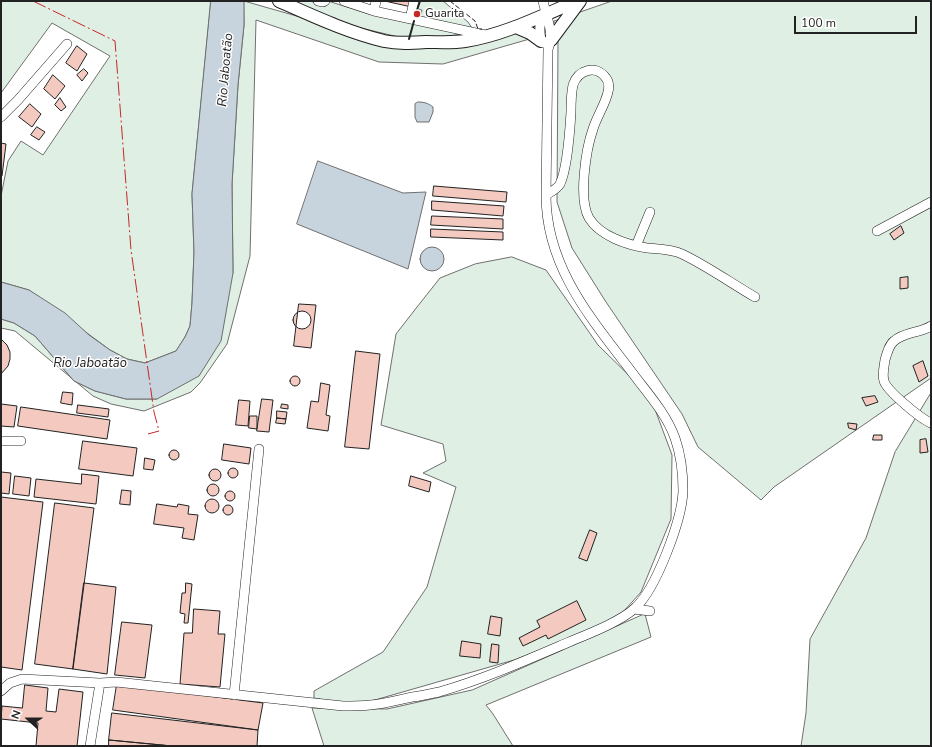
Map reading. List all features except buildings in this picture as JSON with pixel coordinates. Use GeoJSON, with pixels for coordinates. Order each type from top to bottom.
{"type":"FeatureCollection","features":[{"type":"Feature","properties":{"kind":"main road"},"geometry":{"type":"LineString","coordinates":[[279,1],[350,31],[384,41],[399,43],[465,41],[488,36],[516,27],[577,1]]}},
{"type":"Feature","properties":{"kind":"main road"},"geometry":{"type":"LineString","coordinates":[[516,27],[547,43],[580,1]]}},
{"type":"Feature","properties":{"kind":"street"},"geometry":{"type":"LineString","coordinates":[[318,1],[325,1]]}},
{"type":"Feature","properties":{"kind":"street"},"geometry":{"type":"LineString","coordinates":[[344,1],[356,3],[374,11],[488,36]]}},
{"type":"Feature","properties":{"kind":"street"},"geometry":{"type":"LineString","coordinates":[[374,11],[376,1]]}},
{"type":"Feature","properties":{"kind":"street"},"geometry":{"type":"LineString","coordinates":[[410,19],[414,1]]}},
{"type":"Feature","properties":{"kind":"street"},"geometry":{"type":"LineString","coordinates":[[1,691],[10,683],[22,679],[100,683],[116,682],[343,706],[372,705],[438,692],[509,668],[608,625],[634,609],[647,594],[660,568],[675,529],[683,493],[682,462],[674,436],[660,409],[600,331],[577,296],[560,265],[550,236],[546,212],[547,43],[549,24],[544,15],[542,1]]}},
{"type":"Feature","properties":{"kind":"street"},"geometry":{"type":"LineString","coordinates":[[1,117],[23,95],[67,44]]}},
{"type":"Feature","properties":{"kind":"street"},"geometry":{"type":"LineString","coordinates":[[546,195],[560,184],[570,134],[574,84],[582,72],[594,70],[606,78],[609,85],[608,92],[594,124],[585,165],[583,191],[584,203],[588,217],[596,227],[608,235],[636,246],[681,253],[755,297]]}},
{"type":"Feature","properties":{"kind":"street"},"geometry":{"type":"LineString","coordinates":[[877,232],[931,202]]}},
{"type":"Feature","properties":{"kind":"street"},"geometry":{"type":"LineString","coordinates":[[636,246],[650,212]]}},
{"type":"Feature","properties":{"kind":"street"},"geometry":{"type":"LineString","coordinates":[[931,326],[894,341],[889,347],[886,356],[883,374],[884,382],[890,391],[931,424]]}},
{"type":"Feature","properties":{"kind":"street"},"geometry":{"type":"LineString","coordinates":[[1,441],[22,441]]}},
{"type":"Feature","properties":{"kind":"street"},"geometry":{"type":"LineString","coordinates":[[234,695],[258,449]]}},
{"type":"Feature","properties":{"kind":"street"},"geometry":{"type":"LineString","coordinates":[[634,609],[650,610]]}},
{"type":"Feature","properties":{"kind":"street"},"geometry":{"type":"LineString","coordinates":[[90,746],[100,683]]}},
{"type":"Feature","properties":{"kind":"green space"},"geometry":{"type":"Polygon","coordinates":[[[1,1],[211,1],[192,194],[194,252],[190,326],[176,351],[145,363],[127,359],[110,350],[29,290],[1,282],[1,196],[8,161],[21,141],[43,155],[110,56],[52,23],[1,93],[1,1]]]}},
{"type":"Feature","properties":{"kind":"green space"},"geometry":{"type":"Polygon","coordinates":[[[244,1],[384,41],[450,42],[546,14],[554,23],[554,21],[612,1],[931,1],[931,378],[774,487],[761,500],[698,447],[682,414],[606,302],[572,248],[557,202],[558,42],[555,27],[533,38],[443,64],[379,62],[256,20],[250,256],[227,344],[200,383],[191,392],[144,411],[111,404],[93,396],[76,382],[95,391],[126,399],[157,399],[233,273],[232,184],[238,85],[244,25],[244,1]]]}},
{"type":"Feature","properties":{"kind":"green space"},"geometry":{"type":"Polygon","coordinates":[[[287,1],[310,1],[326,6],[328,1],[369,14],[468,33],[444,37],[403,38],[352,26],[287,1]]]}},
{"type":"Feature","properties":{"kind":"green space"},"geometry":{"type":"Polygon","coordinates":[[[417,1],[443,1],[468,22],[472,28],[420,18],[422,10],[415,8],[417,1]]]}},
{"type":"Feature","properties":{"kind":"green space"},"geometry":{"type":"Polygon","coordinates":[[[512,257],[546,270],[598,345],[650,396],[672,455],[671,519],[641,592],[615,621],[514,660],[354,706],[314,698],[314,691],[383,652],[427,587],[456,487],[423,473],[446,461],[443,444],[381,425],[396,334],[440,278],[475,264],[512,257]]]}},
{"type":"Feature","properties":{"kind":"green space"},"geometry":{"type":"Polygon","coordinates":[[[1,319],[14,323],[35,336],[71,378],[15,331],[1,328],[1,319]]]}},
{"type":"Feature","properties":{"kind":"green space"},"geometry":{"type":"Polygon","coordinates":[[[931,393],[931,746],[801,746],[806,713],[810,639],[866,538],[895,452],[931,393]]]}},
{"type":"Feature","properties":{"kind":"green space"},"geometry":{"type":"Polygon","coordinates":[[[645,614],[651,637],[486,705],[513,746],[324,746],[312,708],[387,709],[472,690],[645,614]]]}},
{"type":"Feature","properties":{"kind":"water","name":"Rio Jaboatão"},"geometry":{"type":"Polygon","coordinates":[[[211,1],[244,1],[244,25],[238,85],[232,184],[233,273],[221,341],[199,376],[157,399],[126,399],[95,391],[74,381],[35,336],[14,323],[1,319],[1,282],[29,290],[65,313],[89,335],[110,350],[127,359],[145,363],[176,351],[190,326],[194,252],[192,194],[211,1]]]}},
{"type":"Feature","properties":{"kind":"water"},"geometry":{"type":"Polygon","coordinates":[[[418,102],[426,103],[433,107],[433,112],[429,122],[417,122],[415,117],[415,104],[418,102]]]}},
{"type":"Feature","properties":{"kind":"water"},"geometry":{"type":"Polygon","coordinates":[[[318,161],[403,193],[426,192],[408,269],[297,224],[318,161]]]}},
{"type":"Feature","properties":{"kind":"water"},"geometry":{"type":"Polygon","coordinates":[[[432,247],[441,250],[444,259],[441,268],[432,271],[423,268],[420,259],[423,250],[432,247]]]}},
{"type":"Feature","properties":{"kind":"fence"},"geometry":{"type":"LineString","coordinates":[[450,1],[475,21],[478,29],[482,29]]}},
{"type":"Feature","properties":{"kind":"wall"},"geometry":{"type":"LineString","coordinates":[[417,10],[420,1]]}},
{"type":"Feature","properties":{"kind":"wall"},"geometry":{"type":"LineString","coordinates":[[409,39],[414,21]]}},
{"type":"Feature","properties":{"kind":"power"},"geometry":{"type":"LineString","coordinates":[[33,1],[115,41],[131,250],[154,412],[159,431],[148,434]]}},
{"type":"Feature","properties":{"kind":"place","name":"Guarita"},"geometry":{"type":"Point","coordinates":[417,14]}}]}
